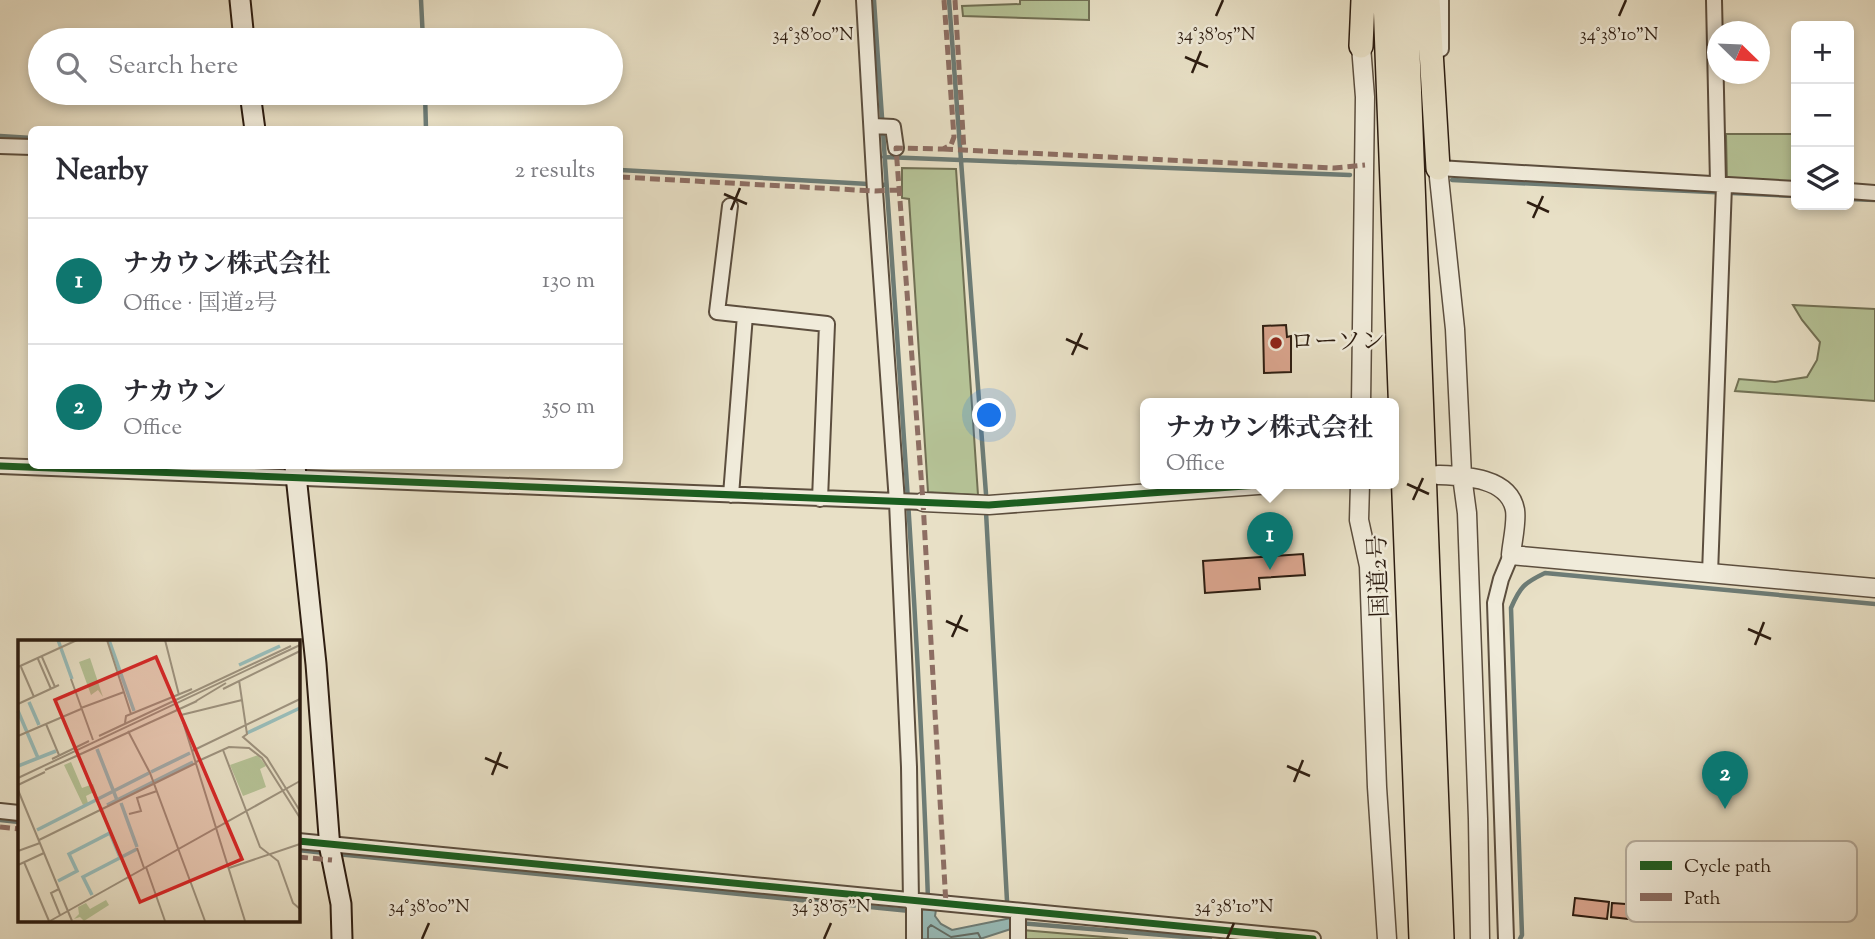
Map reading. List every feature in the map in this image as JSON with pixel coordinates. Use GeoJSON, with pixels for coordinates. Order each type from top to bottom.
{"type":"FeatureCollection","features":[{"type":"Feature","properties":{"kind":"highway"},"geometry":{"type":"LineString","coordinates":[[1361,46],[1363,0]]}},
{"type":"Feature","properties":{"kind":"highway","name":"国道2号"},"geometry":{"type":"LineString","coordinates":[[1385,0],[1421,939]]}},
{"type":"Feature","properties":{"kind":"highway","name":"国道2号"},"geometry":{"type":"LineString","coordinates":[[1406,0],[1442,939]]}},
{"type":"Feature","properties":{"kind":"highway"},"geometry":{"type":"LineString","coordinates":[[1428,0],[1438,168]]}},
{"type":"Feature","properties":{"kind":"main road"},"geometry":{"type":"LineString","coordinates":[[240,0],[243,28]]}},
{"type":"Feature","properties":{"kind":"main road"},"geometry":{"type":"LineString","coordinates":[[252,105],[254,126]]}},
{"type":"Feature","properties":{"kind":"main road"},"geometry":{"type":"LineString","coordinates":[[295,472],[316,663],[331,850],[341,904],[342,939]]}},
{"type":"Feature","properties":{"kind":"street"},"geometry":{"type":"LineString","coordinates":[[864,0],[880,126],[875,185],[898,502],[909,767],[918,905],[915,939]]}},
{"type":"Feature","properties":{"kind":"street"},"geometry":{"type":"LineString","coordinates":[[1356,0],[1365,124],[1361,398]]}},
{"type":"Feature","properties":{"kind":"street"},"geometry":{"type":"LineString","coordinates":[[1441,0],[1438,168],[1455,329],[1462,476],[1468,513],[1480,939]]}},
{"type":"Feature","properties":{"kind":"street"},"geometry":{"type":"LineString","coordinates":[[1710,574],[1723,188],[1714,0]]}},
{"type":"Feature","properties":{"kind":"street"},"geometry":{"type":"LineString","coordinates":[[880,126],[893,127],[896,148]]}},
{"type":"Feature","properties":{"kind":"street"},"geometry":{"type":"LineString","coordinates":[[0,146],[28,148]]}},
{"type":"Feature","properties":{"kind":"street"},"geometry":{"type":"LineString","coordinates":[[1438,168],[1723,188],[1791,188]]}},
{"type":"Feature","properties":{"kind":"street"},"geometry":{"type":"LineString","coordinates":[[1854,191],[1875,193]]}},
{"type":"Feature","properties":{"kind":"street"},"geometry":{"type":"LineString","coordinates":[[730,206],[717,312],[827,324],[820,499]]}},
{"type":"Feature","properties":{"kind":"street"},"geometry":{"type":"LineString","coordinates":[[731,495],[745,315]]}},
{"type":"Feature","properties":{"kind":"street"},"geometry":{"type":"LineString","coordinates":[[0,466],[28,467]]}},
{"type":"Feature","properties":{"kind":"street"},"geometry":{"type":"LineString","coordinates":[[148,469],[295,472],[731,495],[989,505],[1205,489]]}},
{"type":"Feature","properties":{"kind":"street"},"geometry":{"type":"LineString","coordinates":[[1438,475],[1478,478],[1496,486],[1507,494],[1515,510],[1511,555],[1495,603],[1506,939]]}},
{"type":"Feature","properties":{"kind":"street"},"geometry":{"type":"LineString","coordinates":[[1360,489],[1359,520],[1368,566],[1376,774],[1387,939]]}},
{"type":"Feature","properties":{"kind":"street"},"geometry":{"type":"LineString","coordinates":[[1511,555],[1875,588]]}},
{"type":"Feature","properties":{"kind":"street"},"geometry":{"type":"LineString","coordinates":[[0,811],[18,813]]}},
{"type":"Feature","properties":{"kind":"street"},"geometry":{"type":"LineString","coordinates":[[299,841],[331,850],[918,905],[1018,924],[1313,939]]}},
{"type":"Feature","properties":{"kind":"green space"},"geometry":{"type":"Polygon","coordinates":[[[1020,0],[1089,0],[1089,20],[963,16],[962,6],[1020,4],[1020,0]]]}},
{"type":"Feature","properties":{"kind":"green space"},"geometry":{"type":"Polygon","coordinates":[[[1726,134],[1791,134],[1791,185],[1727,182],[1726,134]]]}},
{"type":"Feature","properties":{"kind":"green space"},"geometry":{"type":"Polygon","coordinates":[[[902,168],[956,169],[978,495],[928,492],[909,199],[902,198],[902,168]]]}},
{"type":"Feature","properties":{"kind":"green space"},"geometry":{"type":"Polygon","coordinates":[[[1793,305],[1875,309],[1875,401],[1735,391],[1739,379],[1775,382],[1807,377],[1817,360],[1820,342],[1793,305]]]}},
{"type":"Feature","properties":{"kind":"green space"},"geometry":{"type":"Polygon","coordinates":[[[1022,930],[1128,939],[1022,939],[1022,930]]]}},
{"type":"Feature","properties":{"kind":"water"},"geometry":{"type":"Polygon","coordinates":[[[918,909],[936,910],[935,916],[941,924],[952,930],[1011,918],[1011,929],[980,939],[921,939],[918,909]]]}},
{"type":"Feature","properties":{"kind":"building"},"geometry":{"type":"Polygon","coordinates":[[[1286,325],[1287,337],[1291,336],[1291,372],[1264,373],[1263,326],[1286,325]]]}},
{"type":"Feature","properties":{"kind":"building"},"geometry":{"type":"Polygon","coordinates":[[[1303,554],[1305,575],[1259,578],[1260,589],[1205,593],[1203,561],[1303,554]]]}},
{"type":"Feature","properties":{"kind":"building"},"geometry":{"type":"Polygon","coordinates":[[[1575,898],[1609,902],[1607,919],[1573,915],[1575,898]]]}},
{"type":"Feature","properties":{"kind":"building"},"geometry":{"type":"Polygon","coordinates":[[[1612,903],[1626,904],[1626,919],[1611,917],[1612,903]]]}},
{"type":"Feature","properties":{"kind":"waterway"},"geometry":{"type":"LineString","coordinates":[[421,0],[422,28]]}},
{"type":"Feature","properties":{"kind":"waterway"},"geometry":{"type":"LineString","coordinates":[[874,0],[912,562],[928,900]]}},
{"type":"Feature","properties":{"kind":"waterway"},"geometry":{"type":"LineString","coordinates":[[949,0],[986,494]]}},
{"type":"Feature","properties":{"kind":"waterway"},"geometry":{"type":"LineString","coordinates":[[425,105],[426,126]]}},
{"type":"Feature","properties":{"kind":"waterway"},"geometry":{"type":"LineString","coordinates":[[0,136],[28,138]]}},
{"type":"Feature","properties":{"kind":"waterway"},"geometry":{"type":"LineString","coordinates":[[884,157],[1350,175]]}},
{"type":"Feature","properties":{"kind":"waterway"},"geometry":{"type":"LineString","coordinates":[[623,170],[886,185]]}},
{"type":"Feature","properties":{"kind":"waterway"},"geometry":{"type":"LineString","coordinates":[[1452,180],[1791,196]]}},
{"type":"Feature","properties":{"kind":"waterway"},"geometry":{"type":"LineString","coordinates":[[1854,199],[1875,200]]}},
{"type":"Feature","properties":{"kind":"waterway"},"geometry":{"type":"LineString","coordinates":[[986,512],[1007,901]]}},
{"type":"Feature","properties":{"kind":"waterway"},"geometry":{"type":"LineString","coordinates":[[1520,939],[1522,935],[1511,608],[1524,586],[1545,573],[1875,604]]}},
{"type":"Feature","properties":{"kind":"waterway"},"geometry":{"type":"LineString","coordinates":[[0,820],[18,822]]}},
{"type":"Feature","properties":{"kind":"waterway"},"geometry":{"type":"LineString","coordinates":[[299,850],[325,853]]}},
{"type":"Feature","properties":{"kind":"waterway"},"geometry":{"type":"LineString","coordinates":[[337,854],[910,911]]}},
{"type":"Feature","properties":{"kind":"waterway"},"geometry":{"type":"LineString","coordinates":[[1019,923],[1210,939]]}},
{"type":"Feature","properties":{"kind":"marked path"},"geometry":{"type":"LineString","coordinates":[[944,0],[954,137],[951,145],[943,149],[896,148],[923,502],[946,905]]}},
{"type":"Feature","properties":{"kind":"marked path"},"geometry":{"type":"LineString","coordinates":[[955,0],[964,151]]}},
{"type":"Feature","properties":{"kind":"marked path"},"geometry":{"type":"LineString","coordinates":[[943,149],[1334,168],[1365,165]]}},
{"type":"Feature","properties":{"kind":"marked path"},"geometry":{"type":"LineString","coordinates":[[623,177],[898,190]]}},
{"type":"Feature","properties":{"kind":"marked path"},"geometry":{"type":"LineString","coordinates":[[0,827],[18,829]]}},
{"type":"Feature","properties":{"kind":"marked path"},"geometry":{"type":"LineString","coordinates":[[299,857],[332,860]]}},
{"type":"Feature","properties":{"kind":"cycle path"},"geometry":{"type":"LineString","coordinates":[[0,466],[28,467]]}},
{"type":"Feature","properties":{"kind":"cycle path"},"geometry":{"type":"LineString","coordinates":[[76,469],[989,505],[1205,489]]}},
{"type":"Feature","properties":{"kind":"cycle path"},"geometry":{"type":"LineString","coordinates":[[299,841],[1313,939]]}},
{"type":"Feature","properties":{"kind":"place","name":"ローソン"},"geometry":{"type":"Point","coordinates":[1276,343]}},
{"type":"Feature","properties":{"kind":"place","name":"ナカウン株式会社"},"geometry":{"type":"Point","coordinates":[1270,570]}},
{"type":"Feature","properties":{"kind":"place","name":"ナカウン"},"geometry":{"type":"Point","coordinates":[1725,809]}}]}
